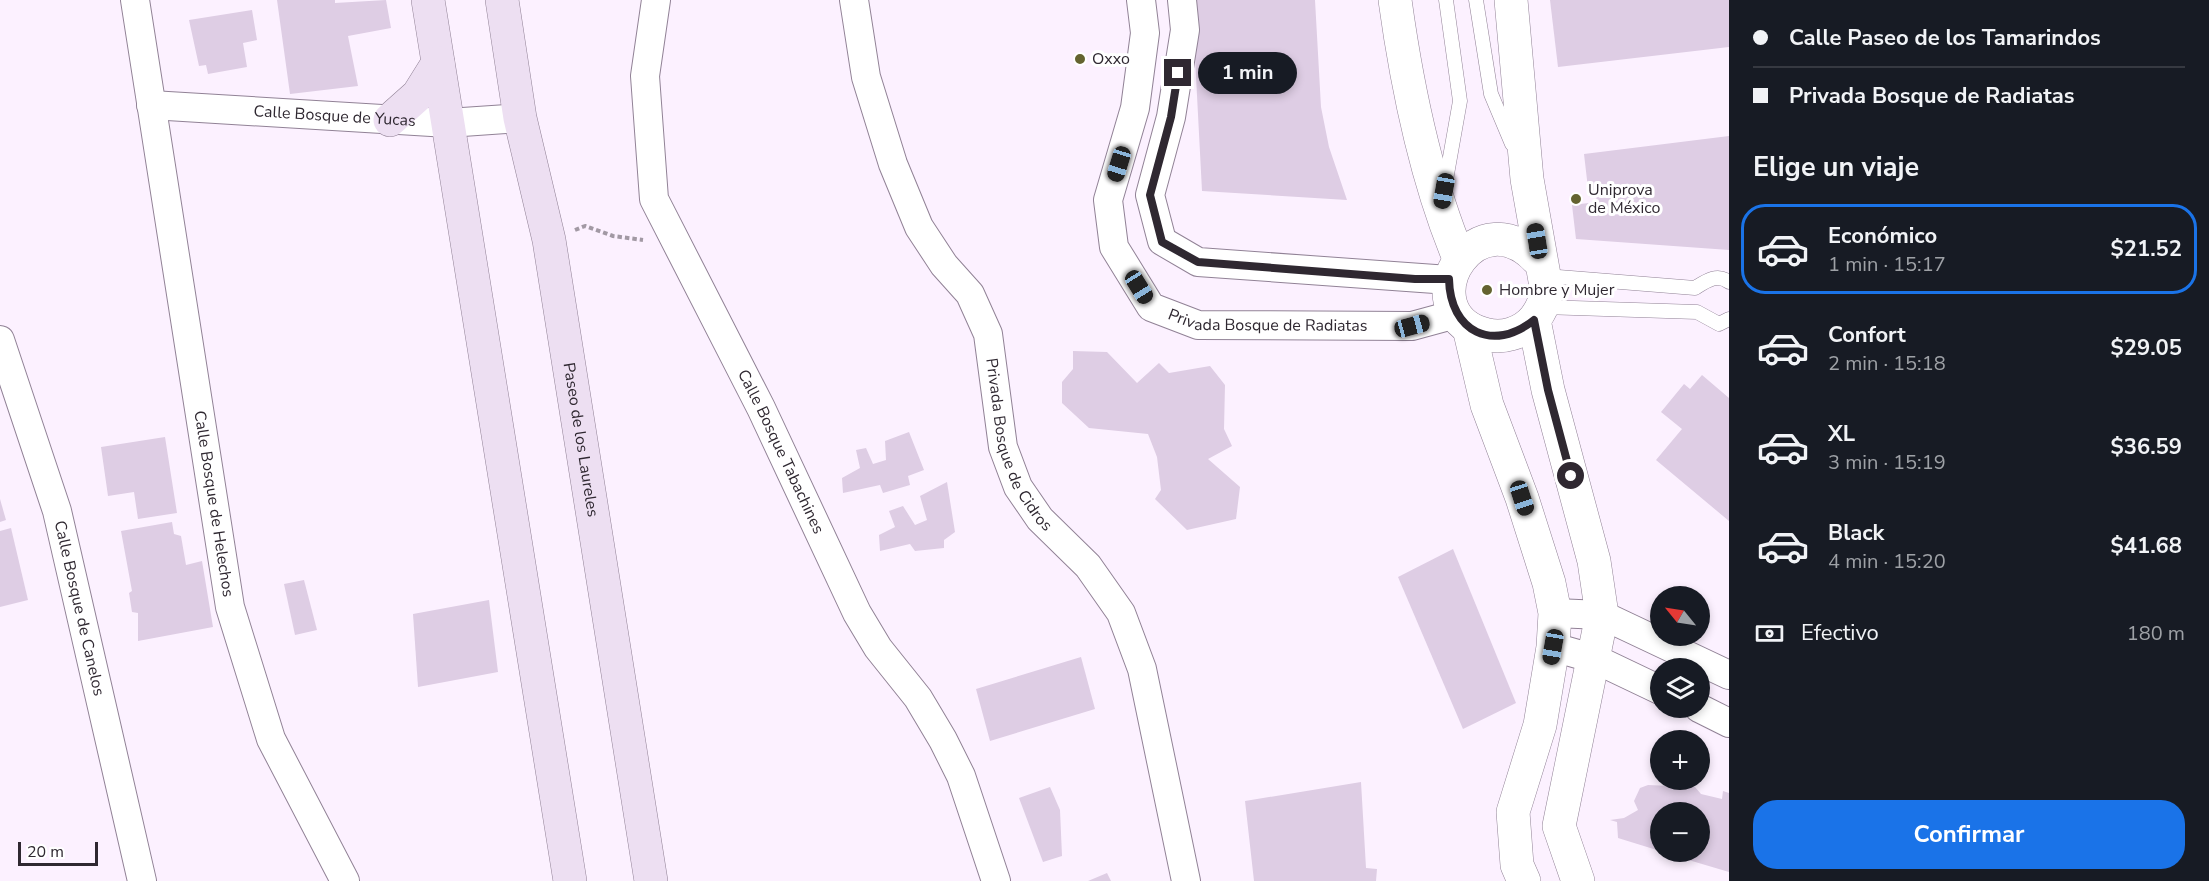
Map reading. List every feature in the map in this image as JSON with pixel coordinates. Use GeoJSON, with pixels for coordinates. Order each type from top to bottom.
{"type":"FeatureCollection","features":[{"type":"Feature","properties":{"kind":"main road"},"geometry":{"type":"LineString","coordinates":[[428,0],[570,881]]}},
{"type":"Feature","properties":{"kind":"main road","name":"Paseo de los Laureles"},"geometry":{"type":"LineString","coordinates":[[502,0],[520,118],[549,240],[651,881]]}},
{"type":"Feature","properties":{"kind":"main road"},"geometry":{"type":"LineString","coordinates":[[390,120],[418,95],[438,63]]}},
{"type":"Feature","properties":{"kind":"street","name":"Calle Bosque de Helechos"},"geometry":{"type":"LineString","coordinates":[[135,0],[230,607],[271,739],[345,881]]}},
{"type":"Feature","properties":{"kind":"street","name":"Calle Bosque Tabachines"},"geometry":{"type":"LineString","coordinates":[[656,0],[645,76],[654,199],[761,408],[857,613],[878,648],[918,698],[943,740],[961,776],[996,881]]}},
{"type":"Feature","properties":{"kind":"street","name":"Privada Bosque de Cidros"},"geometry":{"type":"LineString","coordinates":[[854,0],[866,77],[893,164],[919,227],[944,265],[970,294],[988,334],[1003,447],[1018,487],[1040,519],[1088,566],[1121,614],[1142,669],[1186,881]]}},
{"type":"Feature","properties":{"kind":"street","name":"Privada Bosque de Radiatas"},"geometry":{"type":"LineString","coordinates":[[1140,0],[1144,33],[1136,108],[1108,200],[1114,247],[1151,307],[1198,325],[1412,326],[1462,321]]}},
{"type":"Feature","properties":{"kind":"street"},"geometry":{"type":"LineString","coordinates":[[1182,0],[1185,30],[1173,106],[1150,195],[1162,242],[1198,262],[1415,279],[1454,269],[1470,247],[1500,238],[1522,246],[1541,291]]}},
{"type":"Feature","properties":{"kind":"street"},"geometry":{"type":"LineString","coordinates":[[1395,0],[1402,56],[1454,269],[1450,297],[1462,321],[1487,405],[1522,498],[1549,583],[1555,613],[1553,647],[1540,725],[1513,812],[1517,865],[1524,881]]}},
{"type":"Feature","properties":{"kind":"street"},"geometry":{"type":"LineString","coordinates":[[1511,0],[1527,179],[1541,291],[1548,390],[1594,561],[1602,615],[1595,659],[1575,739],[1559,826],[1578,881]]}},
{"type":"Feature","properties":{"kind":"street","name":"Calle Bosque de Yucas"},"geometry":{"type":"LineString","coordinates":[[151,105],[448,123],[520,118]]}},
{"type":"Feature","properties":{"kind":"street"},"geometry":{"type":"LineString","coordinates":[[1462,321],[1485,335],[1503,336],[1520,332],[1541,291]]}},
{"type":"Feature","properties":{"kind":"street","name":"Calle Bosque de Canelos"},"geometry":{"type":"LineString","coordinates":[[0,340],[57,511],[142,881]]}},
{"type":"Feature","properties":{"kind":"street"},"geometry":{"type":"LineString","coordinates":[[1555,613],[1602,615],[1729,675]]}},
{"type":"Feature","properties":{"kind":"street"},"geometry":{"type":"LineString","coordinates":[[1553,647],[1595,659],[1650,685]]}},
{"type":"Feature","properties":{"kind":"street"},"geometry":{"type":"LineString","coordinates":[[1710,714],[1729,723]]}},
{"type":"Feature","properties":{"kind":"lane"},"geometry":{"type":"LineString","coordinates":[[1440,214],[1460,101],[1446,0]]}},
{"type":"Feature","properties":{"kind":"lane"},"geometry":{"type":"LineString","coordinates":[[1476,0],[1491,94],[1527,179]]}},
{"type":"Feature","properties":{"kind":"lane"},"geometry":{"type":"LineString","coordinates":[[1541,291],[1695,288],[1711,279],[1719,278],[1729,282]]}},
{"type":"Feature","properties":{"kind":"lane"},"geometry":{"type":"LineString","coordinates":[[1541,291],[1697,312],[1719,324],[1729,319]]}},
{"type":"Feature","properties":{"kind":"path"},"geometry":{"type":"LineString","coordinates":[[549,240],[585,226],[613,236],[641,239],[651,245]]}},
{"type":"Feature","properties":{"kind":"building"},"geometry":{"type":"Polygon","coordinates":[[[277,0],[335,0],[335,3],[386,0],[391,28],[348,36],[358,86],[290,94],[277,0]]]}},
{"type":"Feature","properties":{"kind":"building"},"geometry":{"type":"Polygon","coordinates":[[[1192,0],[1315,0],[1321,107],[1329,147],[1347,200],[1202,191],[1192,0]]]}},
{"type":"Feature","properties":{"kind":"building"},"geometry":{"type":"Polygon","coordinates":[[[1550,0],[1729,0],[1729,47],[1558,67],[1550,0]]]}},
{"type":"Feature","properties":{"kind":"building"},"geometry":{"type":"Polygon","coordinates":[[[252,10],[257,40],[243,43],[247,67],[208,74],[206,65],[199,66],[189,20],[252,10]]]}},
{"type":"Feature","properties":{"kind":"building"},"geometry":{"type":"Polygon","coordinates":[[[1729,136],[1729,250],[1576,239],[1572,205],[1597,202],[1596,196],[1589,197],[1584,154],[1729,136]]]}},
{"type":"Feature","properties":{"kind":"building"},"geometry":{"type":"Polygon","coordinates":[[[1073,351],[1107,352],[1137,383],[1159,363],[1169,373],[1210,366],[1225,385],[1224,429],[1232,446],[1208,459],[1240,487],[1236,519],[1187,530],[1155,499],[1161,490],[1157,457],[1148,434],[1089,428],[1062,403],[1062,382],[1073,369],[1073,351]]]}},
{"type":"Feature","properties":{"kind":"building"},"geometry":{"type":"Polygon","coordinates":[[[1702,375],[1729,398],[1729,521],[1656,460],[1682,429],[1661,412],[1684,384],[1690,389],[1702,375]]]}},
{"type":"Feature","properties":{"kind":"building"},"geometry":{"type":"Polygon","coordinates":[[[909,432],[924,470],[908,476],[910,485],[883,493],[880,485],[843,493],[842,478],[860,468],[856,450],[866,448],[873,464],[886,460],[885,441],[909,432]]]}},
{"type":"Feature","properties":{"kind":"building"},"geometry":{"type":"Polygon","coordinates":[[[165,437],[177,513],[138,519],[134,492],[108,496],[101,447],[165,437]]]}},
{"type":"Feature","properties":{"kind":"building"},"geometry":{"type":"Polygon","coordinates":[[[947,482],[955,532],[944,540],[944,548],[915,551],[910,544],[880,551],[879,535],[895,527],[889,511],[903,506],[915,525],[927,520],[920,496],[947,482]]]}},
{"type":"Feature","properties":{"kind":"building"},"geometry":{"type":"Polygon","coordinates":[[[0,499],[6,520],[0,522],[0,499]]]}},
{"type":"Feature","properties":{"kind":"building"},"geometry":{"type":"Polygon","coordinates":[[[172,522],[174,534],[181,536],[186,565],[202,561],[213,627],[138,641],[138,613],[132,612],[129,593],[132,591],[121,531],[172,522]]]}},
{"type":"Feature","properties":{"kind":"building"},"geometry":{"type":"Polygon","coordinates":[[[11,528],[28,600],[0,607],[0,531],[11,528]]]}},
{"type":"Feature","properties":{"kind":"building"},"geometry":{"type":"Polygon","coordinates":[[[1453,549],[1516,703],[1463,729],[1398,577],[1453,549]]]}},
{"type":"Feature","properties":{"kind":"building"},"geometry":{"type":"Polygon","coordinates":[[[304,580],[317,630],[295,635],[284,584],[304,580]]]}},
{"type":"Feature","properties":{"kind":"building"},"geometry":{"type":"Polygon","coordinates":[[[489,600],[498,672],[418,687],[413,614],[489,600]]]}},
{"type":"Feature","properties":{"kind":"building"},"geometry":{"type":"Polygon","coordinates":[[[1081,657],[1095,709],[990,741],[976,689],[1081,657]]]}},
{"type":"Feature","properties":{"kind":"building"},"geometry":{"type":"Polygon","coordinates":[[[1361,782],[1366,868],[1377,869],[1376,881],[1254,881],[1245,801],[1361,782]]]}},
{"type":"Feature","properties":{"kind":"building"},"geometry":{"type":"Polygon","coordinates":[[[1648,785],[1650,785],[1650,790],[1698,790],[1701,794],[1722,799],[1723,791],[1729,793],[1729,872],[1695,862],[1710,862],[1710,802],[1650,802],[1650,848],[1618,838],[1617,822],[1610,820],[1624,818],[1638,810],[1634,801],[1640,788],[1648,785]]]}},
{"type":"Feature","properties":{"kind":"building"},"geometry":{"type":"Polygon","coordinates":[[[1050,787],[1060,810],[1062,856],[1043,862],[1019,798],[1050,787]]]}},
{"type":"Feature","properties":{"kind":"building"},"geometry":{"type":"Polygon","coordinates":[[[1107,873],[1111,881],[1088,881],[1107,873]]]}},
{"type":"Feature","properties":{"kind":"place","name":"Oxxo"},"geometry":{"type":"Point","coordinates":[1080,59]}},
{"type":"Feature","properties":{"kind":"place","name":"Uniprova de México"},"geometry":{"type":"Point","coordinates":[1576,199]}},
{"type":"Feature","properties":{"kind":"place","name":"Hombre y Mujer"},"geometry":{"type":"Point","coordinates":[1487,290]}},
{"type":"Feature","properties":{"kind":"route"},"geometry":{"type":"LineString","coordinates":[[1178,73],[1171,117],[1150,195],[1162,242],[1198,262],[1415,279],[1449,279],[1450,297],[1456,314],[1469,328],[1485,335],[1503,336],[1520,332],[1534,320],[1548,390],[1571,476]]}}]}
